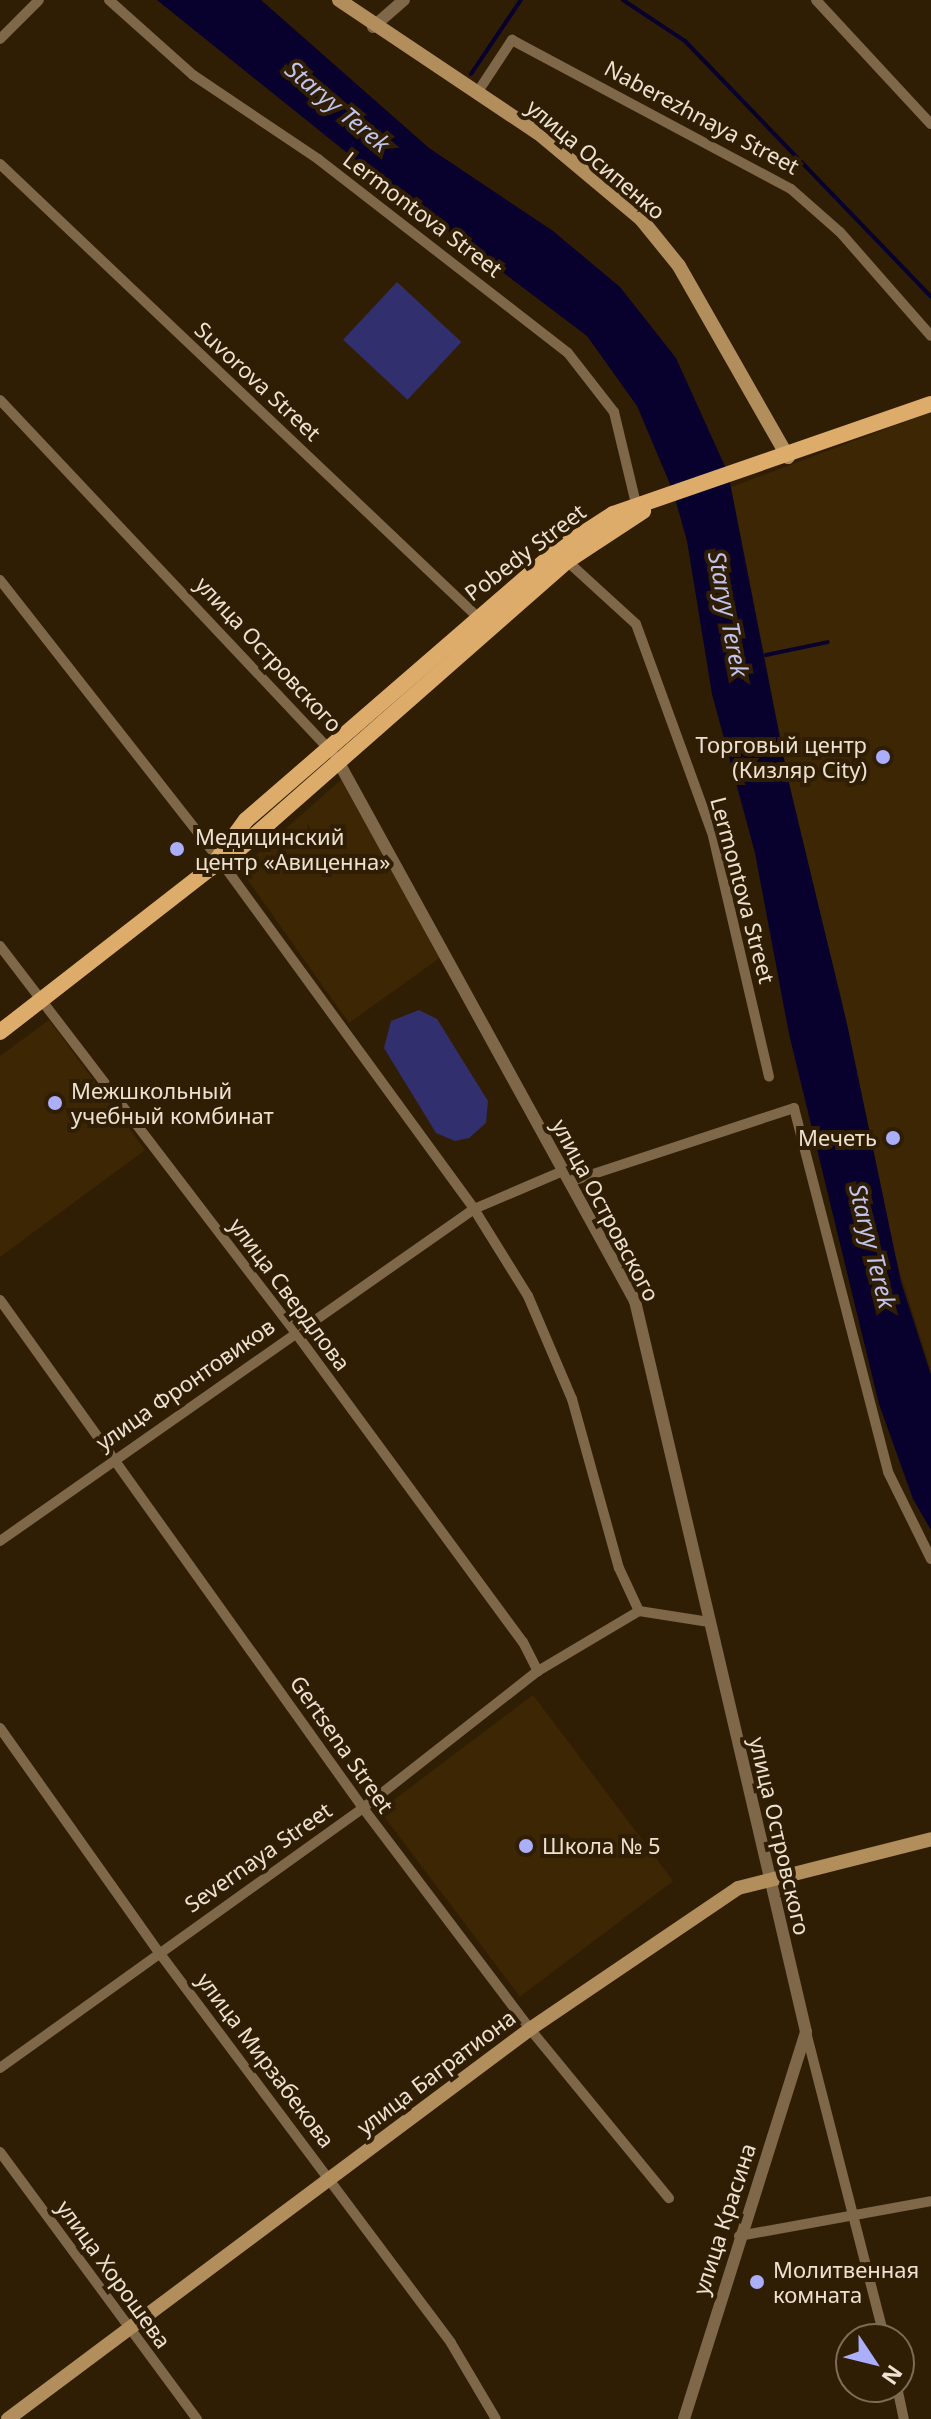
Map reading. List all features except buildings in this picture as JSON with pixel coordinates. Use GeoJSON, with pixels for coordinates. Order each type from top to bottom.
{"type":"FeatureCollection","features":[{"type":"Feature","properties":{"kind":"main road"},"geometry":{"type":"LineString","coordinates":[[339,0],[373,27]]}},
{"type":"Feature","properties":{"kind":"main road","name":"улица Осипенко"},"geometry":{"type":"LineString","coordinates":[[373,27],[538,133],[641,219],[679,266],[788,457]]}},
{"type":"Feature","properties":{"kind":"main road","name":"Pobedy Street"},"geometry":{"type":"LineString","coordinates":[[0,1033],[43,1003],[221,862],[334,754],[483,622],[559,549],[613,514],[638,510],[931,404]]}},
{"type":"Feature","properties":{"kind":"main road","name":"Pobedy Street"},"geometry":{"type":"LineString","coordinates":[[483,622],[638,510]]}},
{"type":"Feature","properties":{"kind":"main road","name":"улица Багратиона"},"geometry":{"type":"LineString","coordinates":[[8,2419],[130,2331],[530,2029],[738,1888],[931,1839]]}},
{"type":"Feature","properties":{"kind":"street"},"geometry":{"type":"LineString","coordinates":[[0,39],[39,0]]}},
{"type":"Feature","properties":{"kind":"street","name":"Lermontova Street"},"geometry":{"type":"LineString","coordinates":[[109,0],[193,75],[318,159],[568,353],[614,412],[638,510]]}},
{"type":"Feature","properties":{"kind":"street"},"geometry":{"type":"LineString","coordinates":[[373,27],[404,0]]}},
{"type":"Feature","properties":{"kind":"street"},"geometry":{"type":"LineString","coordinates":[[816,0],[931,124]]}},
{"type":"Feature","properties":{"kind":"street","name":"Naberezhnaya Street"},"geometry":{"type":"LineString","coordinates":[[477,93],[512,40],[777,181],[840,232],[931,336]]}},
{"type":"Feature","properties":{"kind":"street","name":"Suvorova Street"},"geometry":{"type":"LineString","coordinates":[[0,164],[483,622]]}},
{"type":"Feature","properties":{"kind":"street","name":"улица Островского"},"geometry":{"type":"LineString","coordinates":[[0,400],[334,754],[635,1301],[646,1335],[709,1622],[806,2032],[856,2215],[881,2323]]}},
{"type":"Feature","properties":{"kind":"street","name":"Lermontova Street"},"geometry":{"type":"LineString","coordinates":[[567,561],[636,624],[713,836],[769,1077]]}},
{"type":"Feature","properties":{"kind":"street"},"geometry":{"type":"LineString","coordinates":[[0,580],[221,862],[474,1209],[528,1296],[572,1399],[619,1568],[639,1611],[709,1622]]}},
{"type":"Feature","properties":{"kind":"street","name":"улица Свердлова"},"geometry":{"type":"LineString","coordinates":[[0,946],[295,1332],[523,1642],[538,1671]]}},
{"type":"Feature","properties":{"kind":"street","name":"улица Фронтовиков"},"geometry":{"type":"LineString","coordinates":[[0,1541],[114,1458],[474,1209],[566,1177],[794,1108],[888,1472],[931,1559]]}},
{"type":"Feature","properties":{"kind":"street","name":"Gertsena Street"},"geometry":{"type":"LineString","coordinates":[[0,1300],[363,1808],[530,2029],[669,2198]]}},
{"type":"Feature","properties":{"kind":"street","name":"Severnaya Street"},"geometry":{"type":"LineString","coordinates":[[0,2068],[158,1951],[363,1808],[538,1671],[639,1611]]}},
{"type":"Feature","properties":{"kind":"street","name":"улица Мирзабекова"},"geometry":{"type":"LineString","coordinates":[[0,1728],[158,1951],[331,2178],[451,2343],[496,2419]]}},
{"type":"Feature","properties":{"kind":"street","name":"улица Красина"},"geometry":{"type":"LineString","coordinates":[[684,2419],[739,2236],[806,2032]]}},
{"type":"Feature","properties":{"kind":"street","name":"улица Хорошева"},"geometry":{"type":"LineString","coordinates":[[0,2152],[197,2419]]}},
{"type":"Feature","properties":{"kind":"street"},"geometry":{"type":"LineString","coordinates":[[739,2236],[931,2201]]}},
{"type":"Feature","properties":{"kind":"shaded area"},"geometry":{"type":"Polygon","coordinates":[[[397,282],[461,342],[407,400],[343,340],[397,282]]]}},
{"type":"Feature","properties":{"kind":"shaded area"},"geometry":{"type":"Polygon","coordinates":[[[931,412],[931,1371],[892,1247],[840,992],[800,838],[731,487],[931,412]]]}},
{"type":"Feature","properties":{"kind":"shaded area"},"geometry":{"type":"Polygon","coordinates":[[[343,778],[441,957],[349,1023],[240,869],[343,778]]]}},
{"type":"Feature","properties":{"kind":"shaded area"},"geometry":{"type":"Polygon","coordinates":[[[419,1010],[437,1019],[488,1101],[486,1123],[469,1138],[455,1141],[436,1133],[384,1048],[391,1021],[419,1010]]]}},
{"type":"Feature","properties":{"kind":"shaded area","name":"Межшкольный учебный комбинат"},"geometry":{"type":"Polygon","coordinates":[[[49,1020],[145,1150],[0,1257],[0,1056],[49,1020]]]}},
{"type":"Feature","properties":{"kind":"shaded area","name":"Школа № 5"},"geometry":{"type":"Polygon","coordinates":[[[533,1695],[673,1881],[520,1997],[380,1811],[533,1695]]]}},
{"type":"Feature","properties":{"kind":"water","name":"Staryy Terek"},"geometry":{"type":"Polygon","coordinates":[[[157,0],[261,0],[429,148],[553,231],[620,287],[676,358],[728,473],[788,779],[847,1024],[901,1282],[931,1375],[931,1530],[913,1499],[879,1404],[789,1034],[755,853],[712,694],[687,541],[673,491],[637,406],[587,336],[387,185],[157,0]]]}},
{"type":"Feature","properties":{"kind":"waterway"},"geometry":{"type":"LineString","coordinates":[[471,74],[521,0]]}},
{"type":"Feature","properties":{"kind":"waterway"},"geometry":{"type":"LineString","coordinates":[[623,0],[685,41],[931,297]]}},
{"type":"Feature","properties":{"kind":"waterway"},"geometry":{"type":"LineString","coordinates":[[766,655],[828,642]]}},
{"type":"Feature","properties":{"kind":"place","name":"Торговый центр (Кизляр City)"},"geometry":{"type":"Point","coordinates":[883,757]}},
{"type":"Feature","properties":{"kind":"place","name":"Медицинский центр «Авиценна»"},"geometry":{"type":"Point","coordinates":[177,849]}},
{"type":"Feature","properties":{"kind":"place","name":"Межшкольный учебный комбинат"},"geometry":{"type":"Point","coordinates":[55,1103]}},
{"type":"Feature","properties":{"kind":"place","name":"Мечеть"},"geometry":{"type":"Point","coordinates":[893,1138]}},
{"type":"Feature","properties":{"kind":"place","name":"Школа № 5"},"geometry":{"type":"Point","coordinates":[526,1846]}},
{"type":"Feature","properties":{"kind":"place","name":"Молитвенная комната"},"geometry":{"type":"Point","coordinates":[757,2282]}}]}
